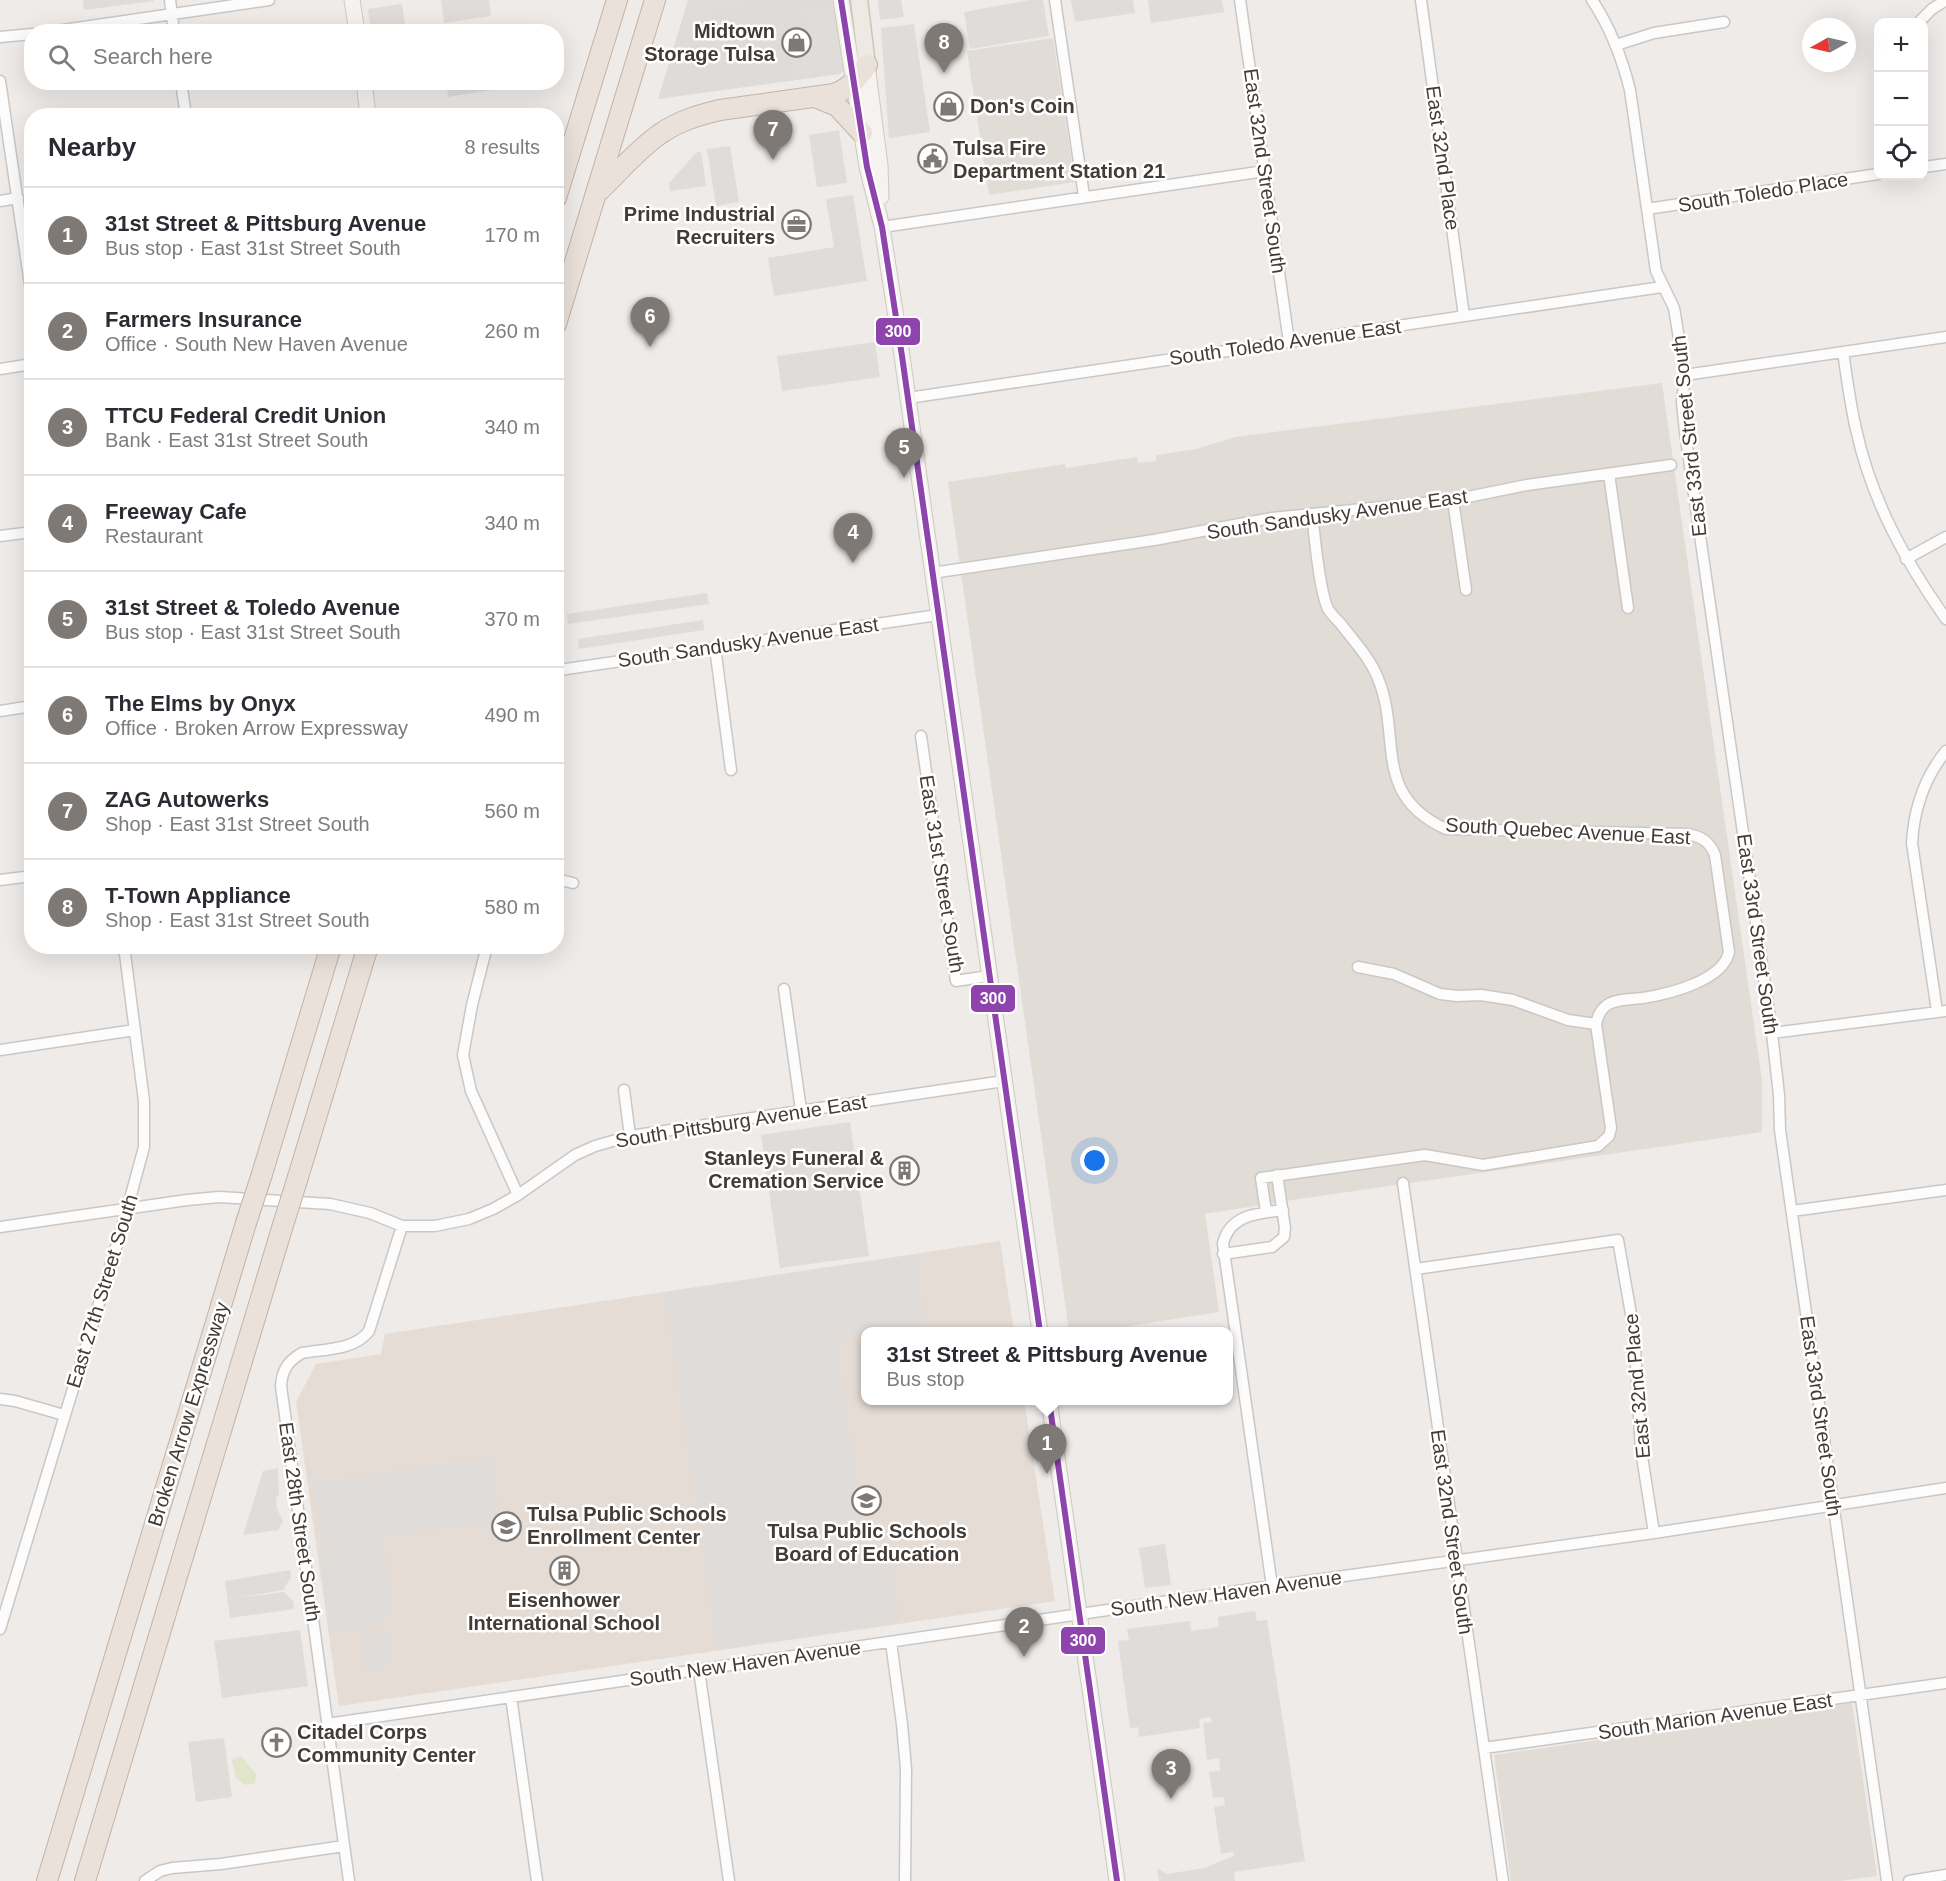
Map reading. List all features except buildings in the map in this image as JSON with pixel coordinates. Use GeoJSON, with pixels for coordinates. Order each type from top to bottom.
{"type":"FeatureCollection","features":[{"type":"Feature","properties":{"kind":"highway"},"geometry":{"type":"LineString","coordinates":[[564,172],[617,0]]}},
{"type":"Feature","properties":{"kind":"highway"},"geometry":{"type":"LineString","coordinates":[[564,298],[655,0]]}},
{"type":"Feature","properties":{"kind":"highway"},"geometry":{"type":"LineString","coordinates":[[597,193],[659,135],[688,120],[720,110],[815,97],[844,90],[855,83],[867,65]]}},
{"type":"Feature","properties":{"kind":"highway"},"geometry":{"type":"LineString","coordinates":[[815,97],[837,106],[862,133]]}},
{"type":"Feature","properties":{"kind":"highway","name":"Broken Arrow Expressway"},"geometry":{"type":"LineString","coordinates":[[47,1881],[329,954]]}},
{"type":"Feature","properties":{"kind":"highway","name":"Broken Arrow Expressway"},"geometry":{"type":"LineString","coordinates":[[85,1881],[366,954]]}},
{"type":"Feature","properties":{"kind":"main road"},"geometry":{"type":"LineString","coordinates":[[352,0],[356,24]]}},
{"type":"Feature","properties":{"kind":"main road","name":"East 31st Street South"},"geometry":{"type":"LineString","coordinates":[[841,0],[867,167],[882,227],[908,398],[1039,1327]]}},
{"type":"Feature","properties":{"kind":"main road","name":"East 31st Street South"},"geometry":{"type":"LineString","coordinates":[[859,0],[880,165],[882,227]]}},
{"type":"Feature","properties":{"kind":"main road"},"geometry":{"type":"LineString","coordinates":[[365,90],[368,108]]}},
{"type":"Feature","properties":{"kind":"main road"},"geometry":{"type":"LineString","coordinates":[[1050,1405],[1118,1881]]}},
{"type":"Feature","properties":{"kind":"street"},"geometry":{"type":"LineString","coordinates":[[170,0],[173,24]]}},
{"type":"Feature","properties":{"kind":"street"},"geometry":{"type":"LineString","coordinates":[[104,24],[269,0]]}},
{"type":"Feature","properties":{"kind":"street"},"geometry":{"type":"LineString","coordinates":[[1056,0],[1084,196]]}},
{"type":"Feature","properties":{"kind":"street","name":"East 32nd Street South"},"geometry":{"type":"LineString","coordinates":[[1240,0],[1289,342]]}},
{"type":"Feature","properties":{"kind":"street","name":"East 32nd Place"},"geometry":{"type":"LineString","coordinates":[[1421,0],[1464,316]]}},
{"type":"Feature","properties":{"kind":"street","name":"East 33rd Street South"},"geometry":{"type":"LineString","coordinates":[[1592,0],[1616,45],[1630,90],[1656,271],[1674,308],[1685,375],[1682,402],[1685,432],[1772,1033],[1779,1095],[1780,1130],[1887,1881]]}},
{"type":"Feature","properties":{"kind":"street"},"geometry":{"type":"LineString","coordinates":[[1923,18],[1946,0]]}},
{"type":"Feature","properties":{"kind":"street"},"geometry":{"type":"LineString","coordinates":[[1616,45],[1654,33],[1724,22]]}},
{"type":"Feature","properties":{"kind":"street"},"geometry":{"type":"LineString","coordinates":[[0,37],[24,35]]}},
{"type":"Feature","properties":{"kind":"street"},"geometry":{"type":"LineString","coordinates":[[0,81],[24,241]]}},
{"type":"Feature","properties":{"kind":"street"},"geometry":{"type":"LineString","coordinates":[[182,90],[185,108]]}},
{"type":"Feature","properties":{"kind":"street"},"geometry":{"type":"LineString","coordinates":[[1928,166],[1946,164]]}},
{"type":"Feature","properties":{"kind":"street"},"geometry":{"type":"LineString","coordinates":[[882,227],[1265,171]]}},
{"type":"Feature","properties":{"kind":"street","name":"South Toledo Place"},"geometry":{"type":"LineString","coordinates":[[1647,209],[1874,175]]}},
{"type":"Feature","properties":{"kind":"street"},"geometry":{"type":"LineString","coordinates":[[0,201],[18,198]]}},
{"type":"Feature","properties":{"kind":"street","name":"South Toledo Avenue East"},"geometry":{"type":"LineString","coordinates":[[908,398],[1662,287]]}},
{"type":"Feature","properties":{"kind":"street"},"geometry":{"type":"LineString","coordinates":[[1685,375],[1946,337]]}},
{"type":"Feature","properties":{"kind":"street"},"geometry":{"type":"LineString","coordinates":[[1843,352],[1856,430],[1866,466],[1890,528],[1906,559],[1946,619]]}},
{"type":"Feature","properties":{"kind":"street"},"geometry":{"type":"LineString","coordinates":[[0,369],[24,365]]}},
{"type":"Feature","properties":{"kind":"street","name":"South Sandusky Avenue East"},"geometry":{"type":"LineString","coordinates":[[932,573],[1154,540],[1272,518],[1453,500],[1527,485],[1671,465]]}},
{"type":"Feature","properties":{"kind":"street"},"geometry":{"type":"LineString","coordinates":[[1609,474],[1628,609]]}},
{"type":"Feature","properties":{"kind":"street"},"geometry":{"type":"LineString","coordinates":[[1453,500],[1466,590]]}},
{"type":"Feature","properties":{"kind":"street","name":"South Quebec Avenue East"},"geometry":{"type":"LineString","coordinates":[[1312,514],[1324,595],[1329,609],[1367,658],[1376,674],[1383,691],[1393,768],[1406,800],[1416,811],[1446,829],[1688,834],[1698,836],[1711,845],[1715,855],[1728,944],[1727,960],[1721,968],[1703,979],[1677,990],[1609,1003],[1598,1017],[1596,1024]]}},
{"type":"Feature","properties":{"kind":"street"},"geometry":{"type":"LineString","coordinates":[[0,536],[24,533]]}},
{"type":"Feature","properties":{"kind":"street"},"geometry":{"type":"LineString","coordinates":[[1906,559],[1946,537]]}},
{"type":"Feature","properties":{"kind":"street","name":"South Sandusky Avenue East"},"geometry":{"type":"LineString","coordinates":[[564,675],[715,647],[938,615]]}},
{"type":"Feature","properties":{"kind":"street"},"geometry":{"type":"LineString","coordinates":[[715,647],[730,770]]}},
{"type":"Feature","properties":{"kind":"street"},"geometry":{"type":"LineString","coordinates":[[0,711],[24,707]]}},
{"type":"Feature","properties":{"kind":"street","name":"East 31st Street South"},"geometry":{"type":"LineString","coordinates":[[921,736],[956,981],[989,976]]}},
{"type":"Feature","properties":{"kind":"street"},"geometry":{"type":"LineString","coordinates":[[1772,1033],[1941,1011],[1912,843],[1913,823],[1926,780],[1946,751]]}},
{"type":"Feature","properties":{"kind":"street"},"geometry":{"type":"LineString","coordinates":[[0,880],[24,877]]}},
{"type":"Feature","properties":{"kind":"street"},"geometry":{"type":"LineString","coordinates":[[564,881],[573,883]]}},
{"type":"Feature","properties":{"kind":"street","name":"East 27th Street South"},"geometry":{"type":"LineString","coordinates":[[0,1629],[128,1209],[144,1147],[144,1101],[125,954]]}},
{"type":"Feature","properties":{"kind":"street"},"geometry":{"type":"LineString","coordinates":[[485,954],[471,1005],[463,1055],[471,1091],[518,1195]]}},
{"type":"Feature","properties":{"kind":"street"},"geometry":{"type":"LineString","coordinates":[[1266,1212],[1261,1178],[1425,1155],[1483,1165],[1598,1146],[1609,1136],[1611,1128],[1596,1024],[1568,1020],[1512,1000],[1481,995],[1440,994],[1394,974],[1358,967]]}},
{"type":"Feature","properties":{"kind":"street"},"geometry":{"type":"LineString","coordinates":[[784,989],[801,1110]]}},
{"type":"Feature","properties":{"kind":"street"},"geometry":{"type":"LineString","coordinates":[[0,1050],[135,1030]]}},
{"type":"Feature","properties":{"kind":"street","name":"South Pittsburg Avenue East"},"geometry":{"type":"LineString","coordinates":[[0,1227],[219,1197],[330,1204],[370,1213],[402,1226],[435,1226],[469,1219],[493,1209],[518,1195],[575,1155],[595,1146],[630,1136],[1004,1081]]}},
{"type":"Feature","properties":{"kind":"street"},"geometry":{"type":"LineString","coordinates":[[624,1090],[630,1136]]}},
{"type":"Feature","properties":{"kind":"street"},"geometry":{"type":"LineString","coordinates":[[1223,1254],[1272,1246],[1284,1237],[1286,1228],[1277,1175]]}},
{"type":"Feature","properties":{"kind":"street","name":"East 32nd Street South"},"geometry":{"type":"LineString","coordinates":[[1402,1182],[1503,1881]]}},
{"type":"Feature","properties":{"kind":"street"},"geometry":{"type":"LineString","coordinates":[[1792,1212],[1946,1190]]}},
{"type":"Feature","properties":{"kind":"street"},"geometry":{"type":"LineString","coordinates":[[1272,1586],[1223,1254],[1225,1236],[1231,1227],[1243,1218],[1282,1210]]}},
{"type":"Feature","properties":{"kind":"street","name":"East 28th Street South"},"geometry":{"type":"LineString","coordinates":[[349,1881],[280,1386],[284,1370],[302,1353],[351,1344],[364,1338],[374,1320],[402,1226]]}},
{"type":"Feature","properties":{"kind":"street","name":"East 32nd Place"},"geometry":{"type":"LineString","coordinates":[[1416,1269],[1617,1240],[1634,1331],[1641,1450],[1654,1533]]}},
{"type":"Feature","properties":{"kind":"street"},"geometry":{"type":"LineString","coordinates":[[0,1399],[64,1415]]}},
{"type":"Feature","properties":{"kind":"street","name":"South New Haven Avenue"},"geometry":{"type":"LineString","coordinates":[[327,1724],[1456,1559],[1654,1533],[1946,1488]]}},
{"type":"Feature","properties":{"kind":"street"},"geometry":{"type":"LineString","coordinates":[[891,1642],[906,1769],[905,1881]]}},
{"type":"Feature","properties":{"kind":"street"},"geometry":{"type":"LineString","coordinates":[[699,1670],[729,1881]]}},
{"type":"Feature","properties":{"kind":"street","name":"South Marion Avenue East"},"geometry":{"type":"LineString","coordinates":[[1484,1748],[1946,1683]]}},
{"type":"Feature","properties":{"kind":"street"},"geometry":{"type":"LineString","coordinates":[[511,1697],[537,1881]]}},
{"type":"Feature","properties":{"kind":"street"},"geometry":{"type":"LineString","coordinates":[[145,1881],[160,1870],[221,1864],[344,1846]]}},
{"type":"Feature","properties":{"kind":"street"},"geometry":{"type":"LineString","coordinates":[[1909,1881],[1946,1875]]}},
{"type":"Feature","properties":{"kind":"shaded area"},"geometry":{"type":"Polygon","coordinates":[[[83,0],[154,0],[154,1],[84,10],[83,0]]]}},
{"type":"Feature","properties":{"kind":"shaded area"},"geometry":{"type":"Polygon","coordinates":[[[441,0],[489,0],[491,16],[444,23],[441,0]]]}},
{"type":"Feature","properties":{"kind":"shaded area"},"geometry":{"type":"Polygon","coordinates":[[[688,0],[832,0],[846,68],[840,74],[658,99],[688,0]]]}},
{"type":"Feature","properties":{"kind":"shaded area"},"geometry":{"type":"Polygon","coordinates":[[[690,0],[756,0],[734,8],[687,14],[690,0]]]}},
{"type":"Feature","properties":{"kind":"shaded area"},"geometry":{"type":"Polygon","coordinates":[[[878,0],[901,0],[904,17],[880,20],[878,0]]]}},
{"type":"Feature","properties":{"kind":"shaded area"},"geometry":{"type":"Polygon","coordinates":[[[1030,0],[1043,0],[1049,36],[970,49],[964,12],[1030,0]]]}},
{"type":"Feature","properties":{"kind":"shaded area"},"geometry":{"type":"Polygon","coordinates":[[[1071,0],[1133,0],[1135,13],[1075,22],[1071,0]]]}},
{"type":"Feature","properties":{"kind":"shaded area"},"geometry":{"type":"Polygon","coordinates":[[[1148,0],[1222,0],[1224,12],[1151,23],[1148,0]]]}},
{"type":"Feature","properties":{"kind":"shaded area"},"geometry":{"type":"Polygon","coordinates":[[[402,4],[405,24],[370,24],[368,9],[402,4]]]}},
{"type":"Feature","properties":{"kind":"shaded area"},"geometry":{"type":"Polygon","coordinates":[[[830,6],[834,32],[838,32],[841,70],[796,76],[794,60],[811,58],[804,9],[830,6]]]}},
{"type":"Feature","properties":{"kind":"shaded area"},"geometry":{"type":"Polygon","coordinates":[[[914,24],[930,132],[889,138],[881,28],[914,24]]]}},
{"type":"Feature","properties":{"kind":"shaded area"},"geometry":{"type":"Polygon","coordinates":[[[1053,38],[1075,182],[989,195],[967,51],[1053,38]]]}},
{"type":"Feature","properties":{"kind":"shaded area"},"geometry":{"type":"Polygon","coordinates":[[[447,90],[493,90],[448,97],[447,90]]]}},
{"type":"Feature","properties":{"kind":"shaded area"},"geometry":{"type":"Polygon","coordinates":[[[839,130],[847,183],[817,187],[809,135],[839,130]]]}},
{"type":"Feature","properties":{"kind":"shaded area"},"geometry":{"type":"Polygon","coordinates":[[[730,146],[739,202],[716,206],[707,149],[730,146]]]}},
{"type":"Feature","properties":{"kind":"shaded area"},"geometry":{"type":"Polygon","coordinates":[[[701,151],[706,186],[670,191],[669,183],[696,153],[701,151]]]}},
{"type":"Feature","properties":{"kind":"shaded area"},"geometry":{"type":"Polygon","coordinates":[[[853,195],[867,281],[774,296],[768,258],[834,247],[826,199],[853,195]]]}},
{"type":"Feature","properties":{"kind":"shaded area"},"geometry":{"type":"Polygon","coordinates":[[[875,342],[880,377],[782,391],[777,356],[875,342]]]}},
{"type":"Feature","properties":{"kind":"shaded area"},"geometry":{"type":"Polygon","coordinates":[[[1662,383],[1762,1081],[1762,1132],[1205,1214],[1219,1312],[1123,1327],[1068,1327],[948,482],[1065,464],[1066,468],[1137,457],[1138,463],[1156,461],[1156,455],[1197,449],[1235,437],[1662,383]]]}},
{"type":"Feature","properties":{"kind":"shaded area"},"geometry":{"type":"Polygon","coordinates":[[[707,593],[709,604],[568,624],[567,614],[707,593]]]}},
{"type":"Feature","properties":{"kind":"shaded area"},"geometry":{"type":"Polygon","coordinates":[[[703,620],[704,630],[579,649],[578,639],[703,620]]]}},
{"type":"Feature","properties":{"kind":"shaded area"},"geometry":{"type":"Polygon","coordinates":[[[850,1122],[869,1256],[780,1268],[761,1135],[850,1122]]]}},
{"type":"Feature","properties":{"kind":"shaded area"},"geometry":{"type":"Polygon","coordinates":[[[1000,1241],[1013,1327],[861,1327],[861,1405],[1025,1405],[1055,1601],[339,1706],[296,1402],[316,1364],[381,1354],[385,1334],[1000,1241]]]}},
{"type":"Feature","properties":{"kind":"shaded area"},"geometry":{"type":"Polygon","coordinates":[[[915,1255],[925,1323],[917,1327],[861,1327],[861,1336],[836,1340],[863,1531],[865,1538],[894,1579],[900,1621],[717,1649],[665,1293],[915,1255]]]}},
{"type":"Feature","properties":{"kind":"shaded area"},"geometry":{"type":"Polygon","coordinates":[[[491,1457],[500,1520],[383,1537],[393,1614],[383,1616],[384,1626],[331,1633],[320,1558],[325,1557],[314,1483],[491,1457]]]}},
{"type":"Feature","properties":{"kind":"shaded area"},"geometry":{"type":"Polygon","coordinates":[[[278,1468],[279,1494],[276,1499],[277,1509],[283,1521],[278,1530],[243,1535],[263,1471],[278,1468]]]}},
{"type":"Feature","properties":{"kind":"shaded area"},"geometry":{"type":"Polygon","coordinates":[[[1165,1544],[1171,1585],[1145,1588],[1139,1548],[1165,1544]]]}},
{"type":"Feature","properties":{"kind":"shaded area"},"geometry":{"type":"Polygon","coordinates":[[[290,1570],[291,1577],[283,1590],[236,1598],[284,1592],[293,1601],[294,1609],[230,1618],[225,1581],[290,1570]]]}},
{"type":"Feature","properties":{"kind":"shaded area"},"geometry":{"type":"Polygon","coordinates":[[[1255,1611],[1257,1621],[1267,1620],[1305,1861],[1234,1872],[1235,1881],[1159,1881],[1157,1868],[1167,1874],[1204,1868],[1234,1856],[1233,1852],[1221,1854],[1214,1807],[1225,1805],[1224,1797],[1213,1798],[1209,1772],[1220,1771],[1219,1758],[1207,1760],[1203,1723],[1212,1722],[1210,1717],[1199,1719],[1200,1728],[1139,1737],[1138,1727],[1130,1728],[1118,1641],[1129,1640],[1127,1629],[1190,1621],[1191,1631],[1219,1627],[1218,1617],[1255,1611]]]}},
{"type":"Feature","properties":{"kind":"shaded area"},"geometry":{"type":"Polygon","coordinates":[[[300,1630],[308,1686],[222,1698],[214,1641],[300,1630]]]}},
{"type":"Feature","properties":{"kind":"shaded area"},"geometry":{"type":"Polygon","coordinates":[[[389,1632],[392,1657],[385,1658],[386,1668],[365,1671],[360,1637],[389,1632]]]}},
{"type":"Feature","properties":{"kind":"shaded area"},"geometry":{"type":"Polygon","coordinates":[[[1852,1703],[1877,1876],[1840,1881],[1511,1881],[1494,1755],[1852,1703]]]}},
{"type":"Feature","properties":{"kind":"shaded area"},"geometry":{"type":"Polygon","coordinates":[[[224,1738],[232,1797],[196,1802],[188,1742],[224,1738]]]}},
{"type":"Feature","properties":{"kind":"green space"},"geometry":{"type":"Polygon","coordinates":[[[241,1756],[256,1774],[255,1783],[245,1785],[236,1778],[232,1760],[241,1756]]]}},
{"type":"Feature","properties":{"kind":"transit line","name":"300"},"geometry":{"type":"LineString","coordinates":[[841,0],[867,167],[882,227],[902,356],[1039,1327]]}},
{"type":"Feature","properties":{"kind":"transit line","name":"300"},"geometry":{"type":"LineString","coordinates":[[1050,1405],[1117,1881]]}},
{"type":"Feature","properties":{"kind":"place","name":"Midtown Storage Tulsa"},"geometry":{"type":"Point","coordinates":[796,42]}},
{"type":"Feature","properties":{"kind":"place","name":"T-Town Appliance"},"geometry":{"type":"Point","coordinates":[944,73]}},
{"type":"Feature","properties":{"kind":"place","name":"Don's Coin"},"geometry":{"type":"Point","coordinates":[949,106]}},
{"type":"Feature","properties":{"kind":"place","name":"Tulsa Fire Department Station 21"},"geometry":{"type":"Point","coordinates":[932,159]}},
{"type":"Feature","properties":{"kind":"place","name":"ZAG Autowerks"},"geometry":{"type":"Point","coordinates":[773,160]}},
{"type":"Feature","properties":{"kind":"place","name":"Prime Industrial Recruiters"},"geometry":{"type":"Point","coordinates":[796,225]}},
{"type":"Feature","properties":{"kind":"place","name":"The Elms by Onyx"},"geometry":{"type":"Point","coordinates":[650,347]}},
{"type":"Feature","properties":{"kind":"place","name":"31st Street & Toledo Avenue"},"geometry":{"type":"Point","coordinates":[904,478]}},
{"type":"Feature","properties":{"kind":"place","name":"Freeway Cafe"},"geometry":{"type":"Point","coordinates":[853,563]}},
{"type":"Feature","properties":{"kind":"place","name":"Stanleys Funeral & Cremation Service"},"geometry":{"type":"Point","coordinates":[905,1170]}},
{"type":"Feature","properties":{"kind":"place","name":"31st Street & Pittsburg Avenue"},"geometry":{"type":"Point","coordinates":[1047,1474]}},
{"type":"Feature","properties":{"kind":"place","name":"Tulsa Public Schools Board of Education"},"geometry":{"type":"Point","coordinates":[867,1501]}},
{"type":"Feature","properties":{"kind":"place","name":"Tulsa Public Schools Enrollment Center"},"geometry":{"type":"Point","coordinates":[506,1526]}},
{"type":"Feature","properties":{"kind":"place","name":"Eisenhower International School"},"geometry":{"type":"Point","coordinates":[564,1570]}},
{"type":"Feature","properties":{"kind":"place","name":"Farmers Insurance"},"geometry":{"type":"Point","coordinates":[1024,1657]}},
{"type":"Feature","properties":{"kind":"place","name":"Citadel Corps Community Center"},"geometry":{"type":"Point","coordinates":[276,1743]}},
{"type":"Feature","properties":{"kind":"place","name":"TTCU Federal Credit Union"},"geometry":{"type":"Point","coordinates":[1171,1799]}}]}
